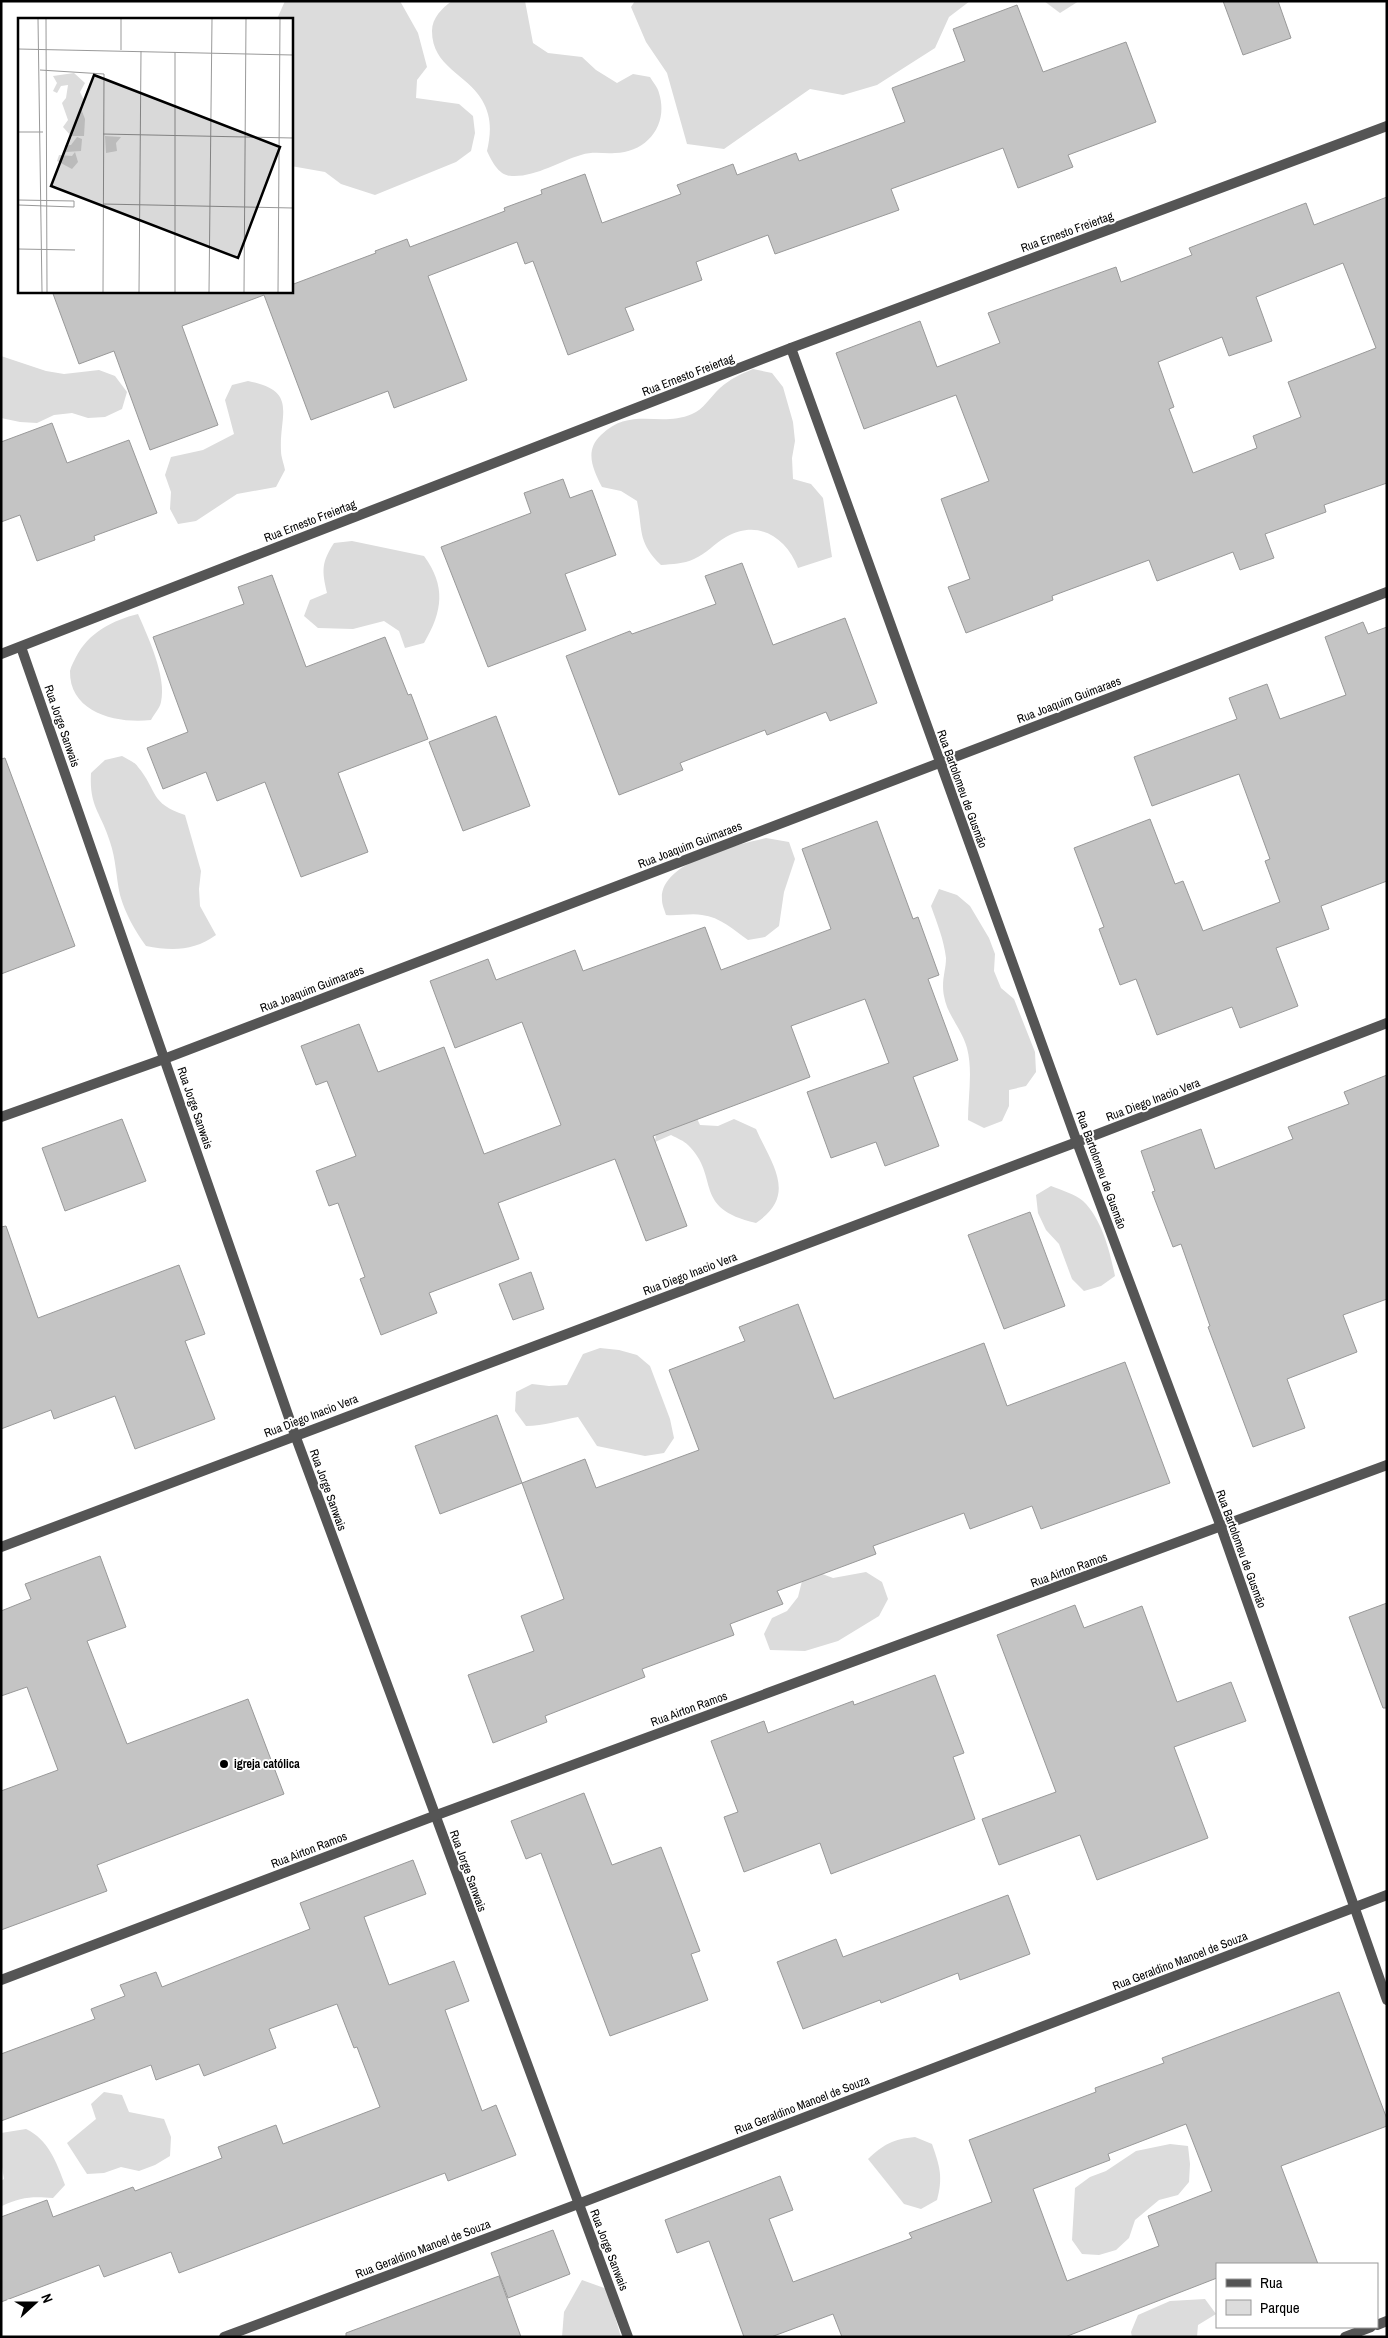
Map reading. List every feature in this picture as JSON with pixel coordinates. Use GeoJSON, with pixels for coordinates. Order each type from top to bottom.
{"type":"FeatureCollection","features":[{"type":"Feature","properties":{"kind":"street","name":"Rua Ernesto Freiertag"},"geometry":{"type":"LineString","coordinates":[[1,654],[791,348],[1387,126]]}},
{"type":"Feature","properties":{"kind":"street","name":"Rua Bartolomeu de Gusmão"},"geometry":{"type":"LineString","coordinates":[[791,348],[1077,1142],[1221,1528],[1387,2000]]}},
{"type":"Feature","properties":{"kind":"street","name":"Rua Joaquim Guimaraes"},"geometry":{"type":"LineString","coordinates":[[1,1117],[164,1059],[1387,592]]}},
{"type":"Feature","properties":{"kind":"street","name":"Rua Jorge Sanwais"},"geometry":{"type":"LineString","coordinates":[[21,647],[295,1435],[434,1816],[628,2337]]}},
{"type":"Feature","properties":{"kind":"street","name":"Rua Diego Inacio Vera"},"geometry":{"type":"LineString","coordinates":[[1,1547],[1077,1142],[1387,1022]]}},
{"type":"Feature","properties":{"kind":"street","name":"Rua Airton Ramos"},"geometry":{"type":"LineString","coordinates":[[1,1980],[434,1816],[1221,1528],[1387,1465]]}},
{"type":"Feature","properties":{"kind":"street","name":"Rua Geraldino Manoel de Souza"},"geometry":{"type":"LineString","coordinates":[[224,2337],[1387,1895]]}},
{"type":"Feature","properties":{"kind":"street"},"geometry":{"type":"LineString","coordinates":[[1345,2337],[1368,2328]]}},
{"type":"Feature","properties":{"kind":"green space"},"geometry":{"type":"Polygon","coordinates":[[[285,1],[400,1],[418,33],[427,67],[417,80],[416,98],[459,104],[473,116],[475,133],[471,151],[456,162],[375,195],[341,184],[325,172],[292,166],[292,18],[277,18],[285,1]]]}},
{"type":"Feature","properties":{"kind":"green space"},"geometry":{"type":"Polygon","coordinates":[[[452,1],[525,1],[533,43],[548,53],[582,57],[596,70],[617,83],[633,74],[650,77],[657,87],[661,105],[661,116],[653,135],[637,148],[626,151],[586,154],[521,176],[503,174],[494,164],[487,151],[490,125],[488,113],[482,100],[468,83],[444,62],[434,43],[432,26],[441,10],[452,1]]]}},
{"type":"Feature","properties":{"kind":"green space"},"geometry":{"type":"Polygon","coordinates":[[[635,1],[970,1],[949,17],[935,48],[877,85],[843,95],[810,89],[724,149],[687,144],[667,73],[646,42],[631,7],[635,1]]]}},
{"type":"Feature","properties":{"kind":"green space"},"geometry":{"type":"Polygon","coordinates":[[[1044,1],[1079,1],[1060,13],[1044,1]]]}},
{"type":"Feature","properties":{"kind":"green space"},"geometry":{"type":"Polygon","coordinates":[[[1,356],[46,371],[64,374],[99,370],[115,376],[127,392],[122,409],[105,417],[88,418],[72,413],[54,415],[37,423],[1,418],[1,356]]]}},
{"type":"Feature","properties":{"kind":"green space"},"geometry":{"type":"Polygon","coordinates":[[[753,369],[772,373],[783,387],[793,422],[795,441],[792,458],[793,479],[811,484],[823,498],[832,557],[798,568],[793,557],[778,540],[770,534],[749,530],[726,537],[690,561],[661,565],[653,557],[644,542],[637,501],[621,491],[602,487],[593,467],[591,454],[593,447],[601,435],[612,426],[623,421],[680,418],[692,414],[724,385],[753,369]]]}},
{"type":"Feature","properties":{"kind":"green space"},"geometry":{"type":"Polygon","coordinates":[[[248,381],[264,385],[274,391],[280,398],[283,406],[281,453],[285,470],[276,487],[237,494],[196,521],[178,524],[170,509],[171,492],[165,475],[171,457],[203,450],[234,434],[225,400],[232,385],[248,381]]]}},
{"type":"Feature","properties":{"kind":"green space"},"geometry":{"type":"Polygon","coordinates":[[[352,541],[424,556],[436,578],[439,588],[439,599],[435,620],[424,643],[405,648],[399,631],[384,621],[353,629],[318,628],[304,616],[310,600],[327,593],[324,567],[334,543],[352,541]]]}},
{"type":"Feature","properties":{"kind":"green space"},"geometry":{"type":"Polygon","coordinates":[[[138,614],[159,669],[162,692],[160,704],[151,720],[138,721],[111,717],[98,713],[86,706],[78,697],[72,685],[70,669],[81,649],[94,634],[119,620],[138,614]]]}},
{"type":"Feature","properties":{"kind":"green space"},"geometry":{"type":"Polygon","coordinates":[[[122,756],[137,765],[156,796],[165,806],[185,815],[201,871],[200,906],[216,935],[199,944],[174,949],[146,946],[134,928],[125,908],[120,895],[112,848],[96,809],[91,784],[91,773],[105,760],[122,756]]]}},
{"type":"Feature","properties":{"kind":"green space"},"geometry":{"type":"Polygon","coordinates":[[[766,838],[789,842],[795,859],[784,892],[779,926],[765,937],[748,940],[726,924],[709,916],[698,914],[666,915],[662,900],[664,886],[673,875],[686,865],[702,857],[720,850],[766,838]]]}},
{"type":"Feature","properties":{"kind":"green space"},"geometry":{"type":"Polygon","coordinates":[[[939,889],[957,895],[970,906],[989,938],[995,954],[994,971],[1001,988],[1014,999],[1035,1052],[1036,1072],[1026,1086],[1009,1090],[1009,1106],[1002,1121],[984,1128],[968,1120],[969,1057],[965,1041],[948,1009],[944,996],[945,951],[931,906],[939,889]]]}},
{"type":"Feature","properties":{"kind":"green space"},"geometry":{"type":"Polygon","coordinates":[[[693,1110],[700,1125],[718,1126],[734,1119],[756,1129],[774,1167],[779,1190],[776,1202],[769,1212],[756,1223],[736,1217],[723,1209],[715,1200],[698,1157],[686,1144],[671,1135],[655,1142],[657,1123],[693,1110]]]}},
{"type":"Feature","properties":{"kind":"green space"},"geometry":{"type":"Polygon","coordinates":[[[1051,1186],[1072,1194],[1083,1201],[1090,1208],[1100,1226],[1108,1246],[1115,1276],[1101,1286],[1084,1291],[1072,1279],[1059,1244],[1046,1230],[1038,1213],[1036,1195],[1051,1186]]]}},
{"type":"Feature","properties":{"kind":"green space"},"geometry":{"type":"Polygon","coordinates":[[[600,1348],[619,1350],[637,1355],[650,1366],[670,1419],[674,1438],[664,1453],[645,1456],[597,1446],[578,1417],[526,1426],[515,1411],[516,1392],[532,1384],[549,1386],[567,1385],[583,1354],[600,1348]]]}},
{"type":"Feature","properties":{"kind":"green space"},"geometry":{"type":"Polygon","coordinates":[[[817,1572],[833,1578],[866,1572],[882,1582],[888,1599],[879,1616],[838,1641],[805,1651],[770,1650],[764,1634],[772,1618],[787,1611],[798,1597],[802,1581],[817,1572]]]}},
{"type":"Feature","properties":{"kind":"green space"},"geometry":{"type":"Polygon","coordinates":[[[104,2092],[122,2095],[129,2112],[164,2119],[171,2137],[170,2156],[155,2165],[139,2171],[121,2167],[104,2173],[87,2174],[67,2143],[96,2119],[91,2104],[104,2092]]]}},
{"type":"Feature","properties":{"kind":"green space"},"geometry":{"type":"Polygon","coordinates":[[[26,2129],[34,2133],[51,2152],[65,2185],[53,2198],[27,2198],[2,2206],[1,2181],[4,2179],[1,2161],[1,2133],[26,2129]]]}},
{"type":"Feature","properties":{"kind":"green space"},"geometry":{"type":"Polygon","coordinates":[[[915,2137],[932,2144],[940,2172],[937,2200],[921,2209],[904,2204],[868,2159],[889,2143],[915,2137]]]}},
{"type":"Feature","properties":{"kind":"green space"},"geometry":{"type":"Polygon","coordinates":[[[1170,2144],[1188,2146],[1189,2182],[1178,2195],[1159,2200],[1135,2220],[1129,2238],[1116,2250],[1099,2255],[1082,2254],[1072,2240],[1075,2188],[1090,2177],[1106,2171],[1136,2151],[1170,2144]]]}},
{"type":"Feature","properties":{"kind":"green space"},"geometry":{"type":"Polygon","coordinates":[[[582,2280],[607,2289],[621,2337],[562,2337],[564,2312],[582,2280]]]}},
{"type":"Feature","properties":{"kind":"green space"},"geometry":{"type":"Polygon","coordinates":[[[1205,2299],[1216,2314],[1198,2325],[1197,2337],[1132,2337],[1131,2332],[1138,2315],[1170,2301],[1205,2299]]]}},
{"type":"Feature","properties":{"kind":"building"},"geometry":{"type":"Polygon","coordinates":[[[1223,1],[1278,1],[1291,38],[1243,55],[1223,1]]]}},
{"type":"Feature","properties":{"kind":"building"},"geometry":{"type":"Polygon","coordinates":[[[1017,5],[1043,72],[1126,42],[1156,122],[1068,155],[1073,167],[1018,188],[1003,148],[891,189],[899,210],[775,254],[768,235],[696,262],[702,280],[625,308],[634,330],[568,355],[533,261],[525,264],[517,242],[428,276],[467,380],[394,408],[388,391],[311,420],[264,295],[182,326],[218,425],[150,450],[114,351],[79,364],[52,292],[292,292],[292,285],[376,253],[375,251],[407,239],[410,247],[505,211],[504,208],[542,194],[541,190],[585,174],[602,223],[681,194],[677,185],[733,164],[737,175],[796,153],[799,161],[905,122],[892,88],[965,61],[953,29],[1017,5]]]}},
{"type":"Feature","properties":{"kind":"building"},"geometry":{"type":"Polygon","coordinates":[[[1387,197],[1387,483],[1324,505],[1326,512],[1265,534],[1274,558],[1240,570],[1233,552],[1157,581],[1149,560],[1052,596],[1053,600],[966,633],[948,587],[970,579],[941,499],[989,481],[956,395],[864,429],[836,353],[920,321],[937,367],[1000,343],[988,313],[1116,267],[1121,282],[1192,255],[1189,248],[1306,203],[1314,225],[1387,197]],[[1343,263],[1256,297],[1272,341],[1229,356],[1222,337],[1158,362],[1174,407],[1169,409],[1193,473],[1257,448],[1253,436],[1301,417],[1288,382],[1376,348],[1343,263]]]}},
{"type":"Feature","properties":{"kind":"building"},"geometry":{"type":"Polygon","coordinates":[[[52,423],[67,463],[129,440],[157,513],[94,536],[95,540],[37,561],[20,515],[1,522],[1,442],[52,423]]]}},
{"type":"Feature","properties":{"kind":"building"},"geometry":{"type":"Polygon","coordinates":[[[563,479],[570,498],[592,490],[616,555],[565,574],[586,630],[488,667],[441,547],[531,513],[524,493],[563,479]]]}},
{"type":"Feature","properties":{"kind":"building"},"geometry":{"type":"Polygon","coordinates":[[[742,563],[773,645],[845,618],[877,703],[830,721],[826,712],[767,735],[765,730],[680,763],[683,770],[619,795],[566,656],[630,631],[632,634],[716,604],[705,576],[742,563]]]}},
{"type":"Feature","properties":{"kind":"building"},"geometry":{"type":"Polygon","coordinates":[[[272,575],[306,667],[385,637],[408,695],[411,694],[428,739],[338,773],[368,852],[301,877],[265,782],[217,801],[206,772],[163,789],[147,748],[188,732],[153,637],[244,604],[238,587],[272,575]]]}},
{"type":"Feature","properties":{"kind":"building"},"geometry":{"type":"Polygon","coordinates":[[[1363,622],[1368,634],[1387,627],[1387,881],[1321,906],[1329,929],[1276,948],[1298,1006],[1240,1028],[1232,1007],[1157,1035],[1136,979],[1120,985],[1099,929],[1104,927],[1074,848],[1150,819],[1175,884],[1183,881],[1203,931],[1280,902],[1265,861],[1270,859],[1239,774],[1152,806],[1134,757],[1237,719],[1229,698],[1267,684],[1280,719],[1346,695],[1325,637],[1363,622]]]}},
{"type":"Feature","properties":{"kind":"building"},"geometry":{"type":"Polygon","coordinates":[[[496,716],[530,806],[463,831],[429,742],[496,716]]]}},
{"type":"Feature","properties":{"kind":"building"},"geometry":{"type":"Polygon","coordinates":[[[5,758],[75,946],[1,974],[1,759],[5,758]]]}},
{"type":"Feature","properties":{"kind":"building"},"geometry":{"type":"Polygon","coordinates":[[[877,821],[913,919],[918,917],[939,975],[928,979],[958,1060],[913,1077],[939,1146],[885,1166],[876,1142],[831,1158],[807,1092],[889,1063],[865,999],[791,1026],[810,1077],[653,1136],[687,1226],[646,1241],[615,1159],[498,1203],[519,1259],[429,1293],[437,1313],[381,1335],[360,1279],[365,1277],[338,1203],[329,1206],[316,1171],[356,1156],[327,1081],[316,1085],[301,1046],[359,1024],[378,1072],[444,1047],[484,1154],[561,1125],[522,1022],[455,1048],[430,981],[488,959],[496,980],[575,950],[583,971],[705,927],[721,970],[831,929],[802,849],[877,821]]]}},
{"type":"Feature","properties":{"kind":"building"},"geometry":{"type":"Polygon","coordinates":[[[1387,1075],[1387,1299],[1343,1315],[1357,1352],[1287,1379],[1305,1428],[1253,1447],[1208,1327],[1210,1326],[1181,1244],[1173,1247],[1152,1192],[1155,1191],[1141,1151],[1201,1129],[1215,1169],[1293,1139],[1288,1127],[1349,1104],[1344,1092],[1387,1075]]]}},
{"type":"Feature","properties":{"kind":"building"},"geometry":{"type":"Polygon","coordinates":[[[122,1119],[146,1181],[65,1211],[42,1148],[122,1119]]]}},
{"type":"Feature","properties":{"kind":"building"},"geometry":{"type":"Polygon","coordinates":[[[1030,1212],[1065,1306],[1004,1329],[968,1235],[1030,1212]]]}},
{"type":"Feature","properties":{"kind":"building"},"geometry":{"type":"Polygon","coordinates":[[[6,1226],[38,1318],[179,1265],[205,1334],[185,1341],[215,1419],[135,1449],[115,1396],[54,1419],[51,1410],[1,1429],[1,1227],[6,1226]]]}},
{"type":"Feature","properties":{"kind":"building"},"geometry":{"type":"Polygon","coordinates":[[[531,1272],[544,1309],[513,1320],[499,1284],[531,1272]]]}},
{"type":"Feature","properties":{"kind":"building"},"geometry":{"type":"Polygon","coordinates":[[[798,1304],[834,1399],[984,1343],[1007,1406],[1125,1362],[1170,1483],[1041,1529],[1032,1506],[970,1529],[964,1513],[873,1546],[876,1554],[777,1591],[783,1604],[730,1624],[734,1635],[642,1669],[645,1677],[545,1716],[547,1722],[493,1743],[468,1675],[534,1651],[521,1616],[564,1599],[522,1483],[585,1459],[596,1488],[699,1450],[669,1370],[745,1341],[739,1327],[798,1304]]]}},
{"type":"Feature","properties":{"kind":"building"},"geometry":{"type":"Polygon","coordinates":[[[497,1415],[522,1483],[440,1514],[415,1446],[497,1415]]]}},
{"type":"Feature","properties":{"kind":"building"},"geometry":{"type":"Polygon","coordinates":[[[100,1556],[126,1627],[87,1641],[127,1744],[248,1699],[284,1794],[97,1865],[107,1891],[1,1930],[1,1791],[58,1770],[27,1687],[1,1696],[1,1611],[31,1599],[25,1584],[100,1556]]]}},
{"type":"Feature","properties":{"kind":"building"},"geometry":{"type":"Polygon","coordinates":[[[1387,1603],[1387,1708],[1383,1708],[1349,1617],[1387,1603]]]}},
{"type":"Feature","properties":{"kind":"building"},"geometry":{"type":"Polygon","coordinates":[[[1075,1605],[1084,1628],[1142,1606],[1177,1702],[1231,1682],[1246,1721],[1174,1747],[1208,1838],[1097,1880],[1080,1835],[999,1865],[982,1819],[1056,1792],[997,1635],[1075,1605]]]}},
{"type":"Feature","properties":{"kind":"building"},"geometry":{"type":"Polygon","coordinates":[[[935,1675],[964,1753],[953,1757],[975,1819],[831,1874],[820,1843],[744,1872],[724,1817],[738,1812],[711,1741],[764,1721],[768,1733],[853,1701],[854,1705],[935,1675]]]}},
{"type":"Feature","properties":{"kind":"building"},"geometry":{"type":"Polygon","coordinates":[[[584,1793],[612,1865],[661,1847],[700,1951],[691,1954],[708,2000],[610,2036],[541,1853],[526,1859],[511,1821],[584,1793]]]}},
{"type":"Feature","properties":{"kind":"building"},"geometry":{"type":"Polygon","coordinates":[[[413,1860],[426,1894],[364,1917],[389,1985],[454,1961],[469,2001],[445,2010],[482,2111],[496,2105],[516,2155],[448,2181],[445,2173],[179,2273],[171,2252],[104,2277],[99,2265],[1,2302],[1,2217],[47,2200],[53,2217],[133,2187],[135,2191],[222,2158],[218,2147],[276,2125],[283,2144],[380,2107],[357,2047],[354,2048],[337,2004],[269,2029],[276,2048],[204,2076],[199,2064],[156,2080],[151,2065],[1,2121],[1,2054],[95,2019],[91,2009],[125,1996],[120,1985],[156,1972],[162,1987],[310,1929],[300,1903],[413,1860]]]}},
{"type":"Feature","properties":{"kind":"building"},"geometry":{"type":"Polygon","coordinates":[[[1008,1895],[1030,1954],[960,1980],[958,1973],[881,2003],[880,2000],[803,2029],[777,1962],[836,1939],[843,1957],[1008,1895]]]}},
{"type":"Feature","properties":{"kind":"building"},"geometry":{"type":"Polygon","coordinates":[[[1339,1992],[1387,2119],[1387,2126],[1281,2166],[1318,2263],[1216,2263],[1216,2278],[1065,2337],[842,2337],[833,2314],[771,2337],[744,2337],[709,2241],[677,2253],[665,2220],[780,2176],[793,2210],[769,2219],[793,2282],[912,2238],[909,2233],[992,2202],[969,2140],[1096,2092],[1095,2088],[1164,2063],[1162,2058],[1339,1992]],[[1186,2124],[1108,2154],[1110,2160],[1033,2189],[1067,2281],[1159,2246],[1148,2216],[1212,2191],[1186,2124]]]}},
{"type":"Feature","properties":{"kind":"building"},"geometry":{"type":"Polygon","coordinates":[[[553,2230],[570,2274],[508,2298],[491,2253],[553,2230]]]}},
{"type":"Feature","properties":{"kind":"building"},"geometry":{"type":"Polygon","coordinates":[[[499,2276],[521,2337],[346,2337],[346,2333],[499,2276]]]}},
{"type":"Feature","properties":{"kind":"place","name":"igreja católica"},"geometry":{"type":"Point","coordinates":[224,1764]}}]}
